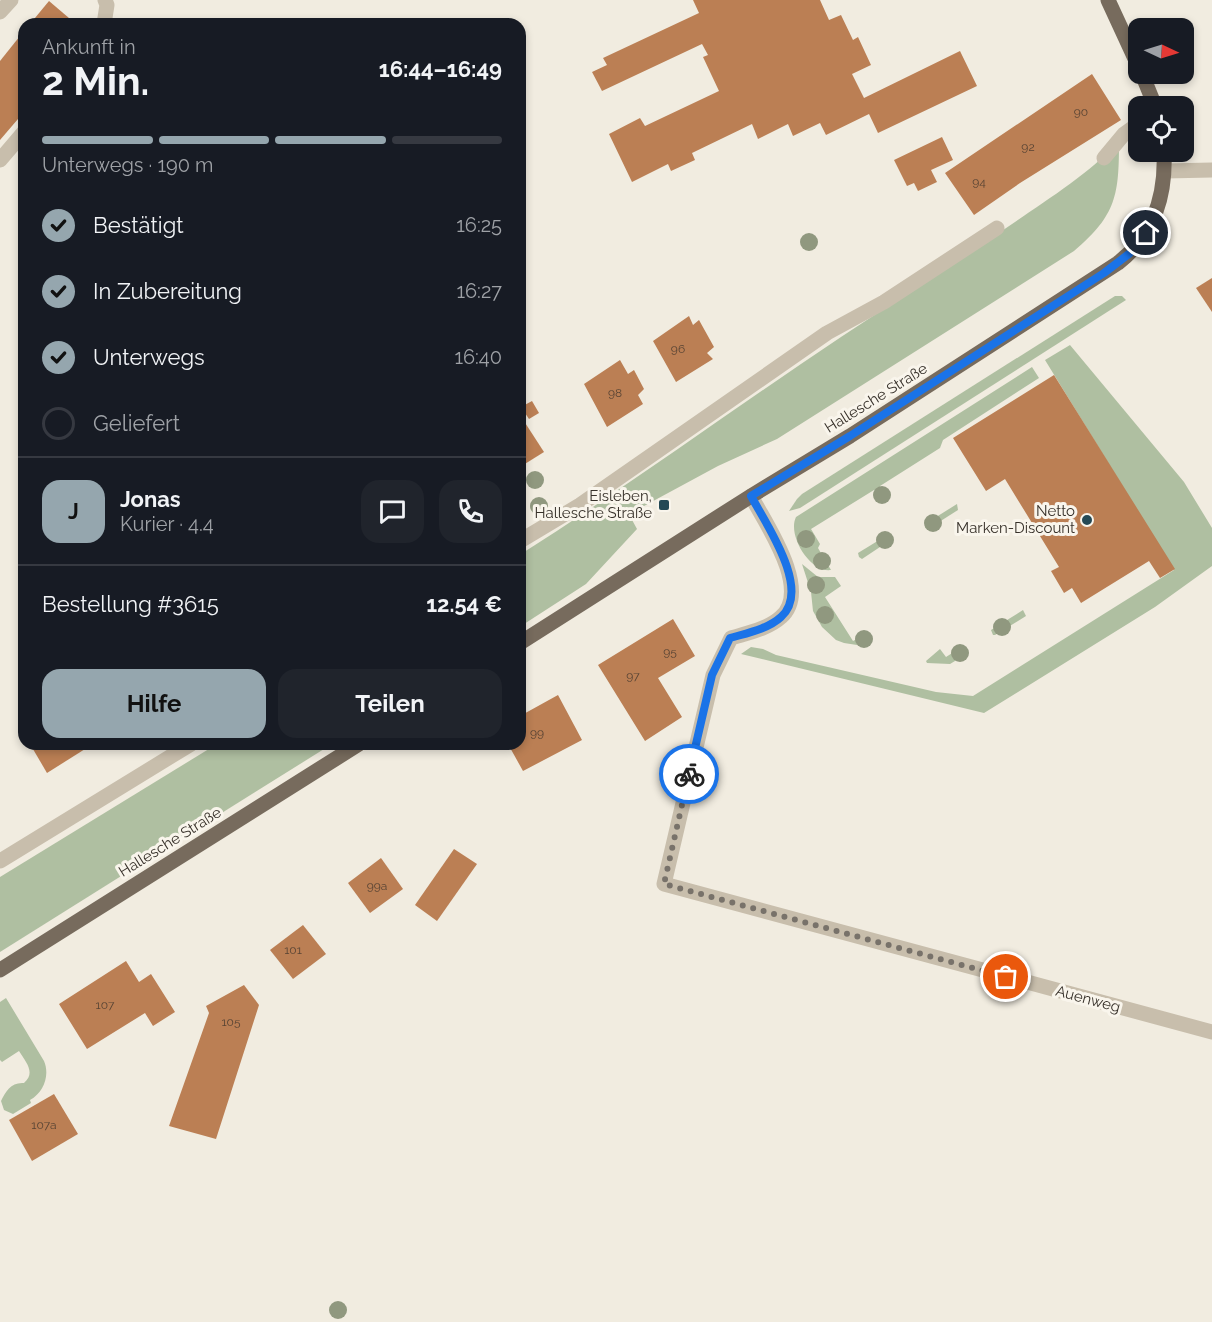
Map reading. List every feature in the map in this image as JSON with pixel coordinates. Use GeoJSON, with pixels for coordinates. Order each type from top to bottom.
{"type":"FeatureCollection","features":[{"type":"Feature","properties":{"kind":"main road"},"geometry":{"type":"LineString","coordinates":[[1108,0],[1128,43]]}},
{"type":"Feature","properties":{"kind":"main road","name":"Hallesche Straße"},"geometry":{"type":"LineString","coordinates":[[526,639],[1104,273],[1140,243],[1153,219],[1163,192],[1165,162]]}},
{"type":"Feature","properties":{"kind":"main road","name":"Hallesche Straße"},"geometry":{"type":"LineString","coordinates":[[0,970],[349,750]]}},
{"type":"Feature","properties":{"kind":"street"},"geometry":{"type":"LineString","coordinates":[[0,12],[11,0]]}},
{"type":"Feature","properties":{"kind":"street"},"geometry":{"type":"LineString","coordinates":[[105,0],[107,5],[105,18]]}},
{"type":"Feature","properties":{"kind":"street"},"geometry":{"type":"LineString","coordinates":[[1104,158],[1128,131]]}},
{"type":"Feature","properties":{"kind":"street"},"geometry":{"type":"LineString","coordinates":[[0,160],[18,139]]}},
{"type":"Feature","properties":{"kind":"street"},"geometry":{"type":"LineString","coordinates":[[1165,171],[1212,170]]}},
{"type":"Feature","properties":{"kind":"street"},"geometry":{"type":"LineString","coordinates":[[526,538],[580,505],[827,333],[884,302],[997,228]]}},
{"type":"Feature","properties":{"kind":"street","name":"Auenweg"},"geometry":{"type":"LineString","coordinates":[[751,496],[784,560],[792,586],[792,601],[780,619],[730,638],[712,675],[664,884],[1212,1032]]}},
{"type":"Feature","properties":{"kind":"street"},"geometry":{"type":"LineString","coordinates":[[0,861],[181,750]]}},
{"type":"Feature","properties":{"kind":"green space"},"geometry":{"type":"Polygon","coordinates":[[[1119,141],[1118,175],[1113,202],[1099,226],[1074,251],[777,439],[718,466],[644,506],[631,518],[637,529],[586,584],[526,623],[526,551],[1056,194],[1108,153],[1119,141]]]}},
{"type":"Feature","properties":{"kind":"green space"},"geometry":{"type":"Polygon","coordinates":[[[1115,296],[1122,296],[1126,300],[800,508],[789,511],[802,494],[1115,296]]]}},
{"type":"Feature","properties":{"kind":"green space"},"geometry":{"type":"Polygon","coordinates":[[[1070,345],[1184,482],[1212,528],[1212,566],[1155,607],[984,713],[741,654],[751,647],[763,649],[776,655],[936,692],[973,696],[1174,570],[1045,360],[1070,345]]]}},
{"type":"Feature","properties":{"kind":"green space"},"geometry":{"type":"Polygon","coordinates":[[[1032,367],[1039,378],[943,440],[940,448],[880,486],[887,497],[884,501],[874,490],[811,529],[820,544],[818,548],[831,570],[815,566],[808,559],[795,533],[796,517],[1032,367]]]}},
{"type":"Feature","properties":{"kind":"green space"},"geometry":{"type":"Polygon","coordinates":[[[957,504],[958,510],[928,529],[925,528],[925,524],[957,504]]]}},
{"type":"Feature","properties":{"kind":"green space"},"geometry":{"type":"Polygon","coordinates":[[[889,534],[892,535],[892,539],[862,559],[859,557],[858,553],[889,534]]]}},
{"type":"Feature","properties":{"kind":"green space"},"geometry":{"type":"Polygon","coordinates":[[[802,564],[818,577],[835,577],[841,586],[825,597],[853,641],[868,633],[871,638],[857,645],[844,643],[836,640],[822,627],[813,611],[811,592],[802,564]]]}},
{"type":"Feature","properties":{"kind":"green space"},"geometry":{"type":"Polygon","coordinates":[[[1023,610],[1026,616],[993,635],[991,630],[1023,610]]]}},
{"type":"Feature","properties":{"kind":"green space"},"geometry":{"type":"Polygon","coordinates":[[[960,648],[964,650],[965,655],[950,664],[927,663],[926,661],[940,649],[946,657],[960,648]]]}},
{"type":"Feature","properties":{"kind":"green space"},"geometry":{"type":"Polygon","coordinates":[[[207,750],[322,750],[0,952],[0,877],[207,750]]]}},
{"type":"Feature","properties":{"kind":"green space"},"geometry":{"type":"Polygon","coordinates":[[[6,998],[46,1066],[46,1077],[42,1088],[30,1100],[31,1103],[13,1114],[4,1110],[1,1101],[12,1086],[24,1083],[28,1079],[30,1071],[19,1051],[2,1062],[0,1060],[0,1002],[6,998]]]}},
{"type":"Feature","properties":{"kind":"building"},"geometry":{"type":"Polygon","coordinates":[[[693,0],[820,0],[829,20],[841,15],[853,40],[858,37],[871,65],[852,74],[864,98],[960,51],[977,86],[878,133],[869,114],[826,135],[820,123],[793,136],[788,124],[758,139],[752,124],[692,153],[695,160],[671,171],[668,164],[632,182],[609,134],[640,118],[645,126],[719,91],[703,57],[708,55],[702,44],[602,91],[592,72],[607,65],[603,58],[699,13],[693,0]]]}},
{"type":"Feature","properties":{"kind":"building"},"geometry":{"type":"Polygon","coordinates":[[[49,1],[69,18],[35,18],[49,1]]]}},
{"type":"Feature","properties":{"kind":"building"},"geometry":{"type":"Polygon","coordinates":[[[18,38],[18,119],[0,140],[0,61],[18,38]]]}},
{"type":"Feature","properties":{"kind":"building"},"geometry":{"type":"Polygon","coordinates":[[[1092,74],[1121,120],[1020,183],[974,215],[945,173],[1092,74]]]}},
{"type":"Feature","properties":{"kind":"building"},"geometry":{"type":"Polygon","coordinates":[[[942,137],[953,160],[931,170],[937,182],[918,191],[914,183],[907,186],[894,160],[942,137]]]}},
{"type":"Feature","properties":{"kind":"building"},"geometry":{"type":"Polygon","coordinates":[[[1212,278],[1212,312],[1196,288],[1212,278]]]}},
{"type":"Feature","properties":{"kind":"building"},"geometry":{"type":"Polygon","coordinates":[[[689,316],[693,325],[699,320],[714,347],[707,353],[713,359],[676,382],[653,341],[689,316]]]}},
{"type":"Feature","properties":{"kind":"building"},"geometry":{"type":"Polygon","coordinates":[[[620,360],[628,374],[634,370],[644,389],[638,395],[643,404],[607,427],[584,384],[620,360]]]}},
{"type":"Feature","properties":{"kind":"building","name":"Netto Marken-Discount"},"geometry":{"type":"Polygon","coordinates":[[[1054,375],[1175,569],[1160,578],[1149,561],[1081,603],[1072,588],[1064,593],[1051,571],[1059,567],[1005,479],[986,491],[953,438],[1054,375]]]}},
{"type":"Feature","properties":{"kind":"building"},"geometry":{"type":"Polygon","coordinates":[[[532,401],[539,413],[529,419],[526,414],[526,404],[532,401]]]}},
{"type":"Feature","properties":{"kind":"building"},"geometry":{"type":"Polygon","coordinates":[[[526,424],[544,452],[526,463],[526,424]]]}},
{"type":"Feature","properties":{"kind":"building"},"geometry":{"type":"Polygon","coordinates":[[[673,619],[695,656],[658,678],[682,717],[645,741],[598,665],[673,619]]]}},
{"type":"Feature","properties":{"kind":"building"},"geometry":{"type":"Polygon","coordinates":[[[558,695],[582,740],[523,771],[511,750],[526,750],[526,713],[558,695]]]}},
{"type":"Feature","properties":{"kind":"building"},"geometry":{"type":"Polygon","coordinates":[[[34,750],[83,750],[47,773],[34,750]]]}},
{"type":"Feature","properties":{"kind":"building"},"geometry":{"type":"Polygon","coordinates":[[[454,849],[477,864],[437,921],[415,905],[454,849]]]}},
{"type":"Feature","properties":{"kind":"building"},"geometry":{"type":"Polygon","coordinates":[[[381,858],[403,889],[370,913],[348,883],[381,858]]]}},
{"type":"Feature","properties":{"kind":"building"},"geometry":{"type":"Polygon","coordinates":[[[303,925],[326,954],[293,979],[270,950],[303,925]]]}},
{"type":"Feature","properties":{"kind":"building"},"geometry":{"type":"Polygon","coordinates":[[[126,961],[139,982],[151,974],[175,1012],[153,1026],[145,1013],[87,1049],[59,1004],[126,961]]]}},
{"type":"Feature","properties":{"kind":"building"},"geometry":{"type":"Polygon","coordinates":[[[244,985],[259,1005],[216,1139],[169,1126],[209,1013],[206,1006],[244,985]]]}},
{"type":"Feature","properties":{"kind":"building"},"geometry":{"type":"Polygon","coordinates":[[[54,1094],[78,1134],[32,1161],[9,1120],[54,1094]]]}},
{"type":"Feature","properties":{"kind":"way so far"},"geometry":{"type":"LineString","coordinates":[[689,774],[664,884],[1006,977]]}},
{"type":"Feature","properties":{"kind":"place","name":"Eisleben, Hallesche Straße"},"geometry":{"type":"Point","coordinates":[664,505]}},
{"type":"Feature","properties":{"kind":"place","name":"Netto Marken-Discount"},"geometry":{"type":"Point","coordinates":[1087,520]}},
{"type":"Feature","properties":{"kind":"route"},"geometry":{"type":"LineString","coordinates":[[689,774],[712,675],[730,638],[780,619],[792,601],[792,586],[784,560],[751,496],[850,436],[1104,273],[1130,253],[1146,233]]}}]}
